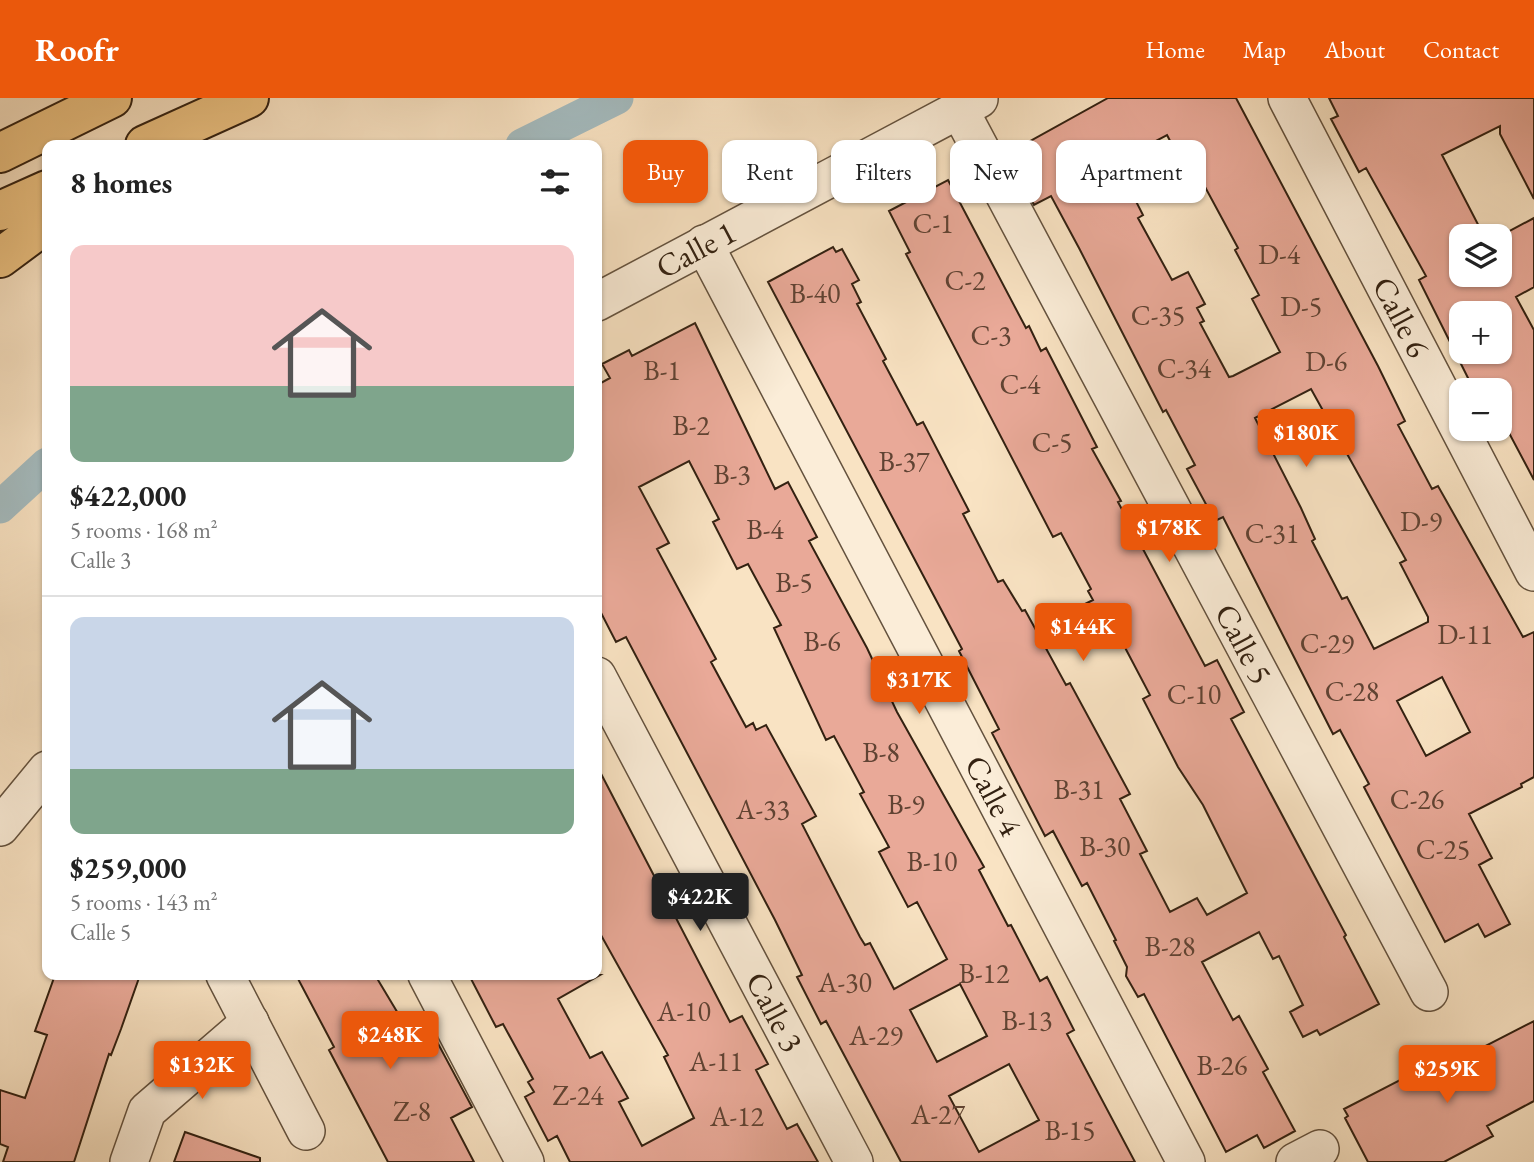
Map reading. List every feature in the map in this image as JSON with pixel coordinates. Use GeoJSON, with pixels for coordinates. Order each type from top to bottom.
{"type":"FeatureCollection","features":[{"type":"Feature","properties":{"kind":"highway"},"geometry":{"type":"LineString","coordinates":[[0,153],[112,98]]}},
{"type":"Feature","properties":{"kind":"highway"},"geometry":{"type":"LineString","coordinates":[[156,140],[249,98]]}},
{"type":"Feature","properties":{"kind":"highway"},"geometry":{"type":"LineString","coordinates":[[206,140],[228,129],[263,98]]}},
{"type":"Feature","properties":{"kind":"highway"},"geometry":{"type":"LineString","coordinates":[[0,211],[42,192]]}},
{"type":"Feature","properties":{"kind":"highway"},"geometry":{"type":"LineString","coordinates":[[0,258],[42,227]]}},
{"type":"Feature","properties":{"kind":"street","name":"Calle 6"},"geometry":{"type":"LineString","coordinates":[[1287,98],[1534,572]]}},
{"type":"Feature","properties":{"kind":"street","name":"Calle 1"},"geometry":{"type":"LineString","coordinates":[[602,299],[970,104]]}},
{"type":"Feature","properties":{"kind":"street","name":"Calle 5"},"geometry":{"type":"LineString","coordinates":[[970,104],[1429,992]]}},
{"type":"Feature","properties":{"kind":"street","name":"Calle 4"},"geometry":{"type":"LineString","coordinates":[[704,244],[1186,1162]]}},
{"type":"Feature","properties":{"kind":"street","name":"Calle 3"},"geometry":{"type":"LineString","coordinates":[[602,685],[854,1162]]}},
{"type":"Feature","properties":{"kind":"street"},"geometry":{"type":"LineString","coordinates":[[0,827],[42,775]]}},
{"type":"Feature","properties":{"kind":"street"},"geometry":{"type":"LineString","coordinates":[[228,980],[306,1131]]}},
{"type":"Feature","properties":{"kind":"street"},"geometry":{"type":"LineString","coordinates":[[430,980],[525,1162]]}},
{"type":"Feature","properties":{"kind":"street"},"geometry":{"type":"LineString","coordinates":[[129,1162],[147,1111],[250,1022]]}},
{"type":"Feature","properties":{"kind":"building"},"geometry":{"type":"Polygon","coordinates":[[[1108,98],[1236,98],[1378,366],[1405,421],[1398,425],[1432,489],[1438,486],[1523,637],[1534,632],[1534,777],[1521,784],[1522,787],[1469,814],[1492,858],[1479,865],[1510,924],[1485,937],[1478,924],[1445,942],[1364,787],[1369,784],[1340,730],[1333,734],[1223,517],[1215,521],[1187,469],[1195,465],[1166,410],[1163,412],[1051,196],[1042,201],[1042,140],[1032,140],[1108,98]],[[1167,135],[1158,140],[1056,140],[1056,203],[1137,203],[1143,215],[1138,218],[1172,280],[1188,272],[1205,304],[1197,308],[1204,321],[1200,323],[1229,377],[1233,376],[1280,352],[1252,299],[1259,295],[1235,250],[1238,248],[1206,189],[1206,140],[1170,140],[1167,135]],[[1311,389],[1255,418],[1301,508],[1315,539],[1312,541],[1342,599],[1347,597],[1374,649],[1428,622],[1428,617],[1400,563],[1406,560],[1311,389]],[[1442,677],[1397,701],[1426,756],[1470,732],[1442,677]]]}},
{"type":"Feature","properties":{"kind":"building"},"geometry":{"type":"Polygon","coordinates":[[[1329,98],[1534,98],[1534,199],[1500,134],[1500,126],[1442,155],[1478,224],[1449,224],[1449,287],[1512,287],[1512,230],[1534,218],[1534,287],[1516,297],[1534,330],[1534,480],[1512,439],[1512,378],[1468,378],[1461,364],[1512,364],[1512,301],[1449,301],[1449,340],[1419,280],[1426,276],[1366,168],[1359,172],[1331,119],[1338,116],[1329,98]]]}},
{"type":"Feature","properties":{"kind":"building"},"geometry":{"type":"Polygon","coordinates":[[[948,180],[950,203],[960,203],[1026,328],[1029,326],[1041,351],[1046,348],[1097,447],[1092,449],[1121,501],[1118,502],[1205,666],[1217,660],[1244,712],[1231,719],[1346,935],[1344,937],[1379,1004],[1320,1035],[1317,1030],[1303,1037],[1290,1012],[1303,1005],[1279,956],[1273,959],[1259,932],[1202,962],[1233,1020],[1239,1016],[1268,1069],[1263,1072],[1295,1131],[1264,1148],[1257,1135],[1226,1152],[1144,994],[1138,997],[1126,976],[1127,967],[1114,941],[1116,940],[1087,883],[1082,886],[1053,831],[1045,836],[992,733],[999,729],[959,651],[962,649],[768,282],[833,247],[836,252],[842,249],[859,280],[852,284],[861,302],[857,304],[886,359],[883,361],[917,425],[923,422],[969,511],[963,514],[998,582],[1003,580],[1022,611],[1025,610],[1066,685],[1070,683],[1130,794],[1120,799],[1147,851],[1140,854],[1170,912],[1197,898],[1207,915],[1247,893],[1203,805],[1178,767],[1143,699],[1150,695],[1121,640],[1116,643],[1109,629],[1097,635],[1081,606],[1093,600],[1088,591],[1091,589],[1061,533],[1053,537],[906,254],[910,252],[889,211],[904,203],[936,203],[936,186],[948,180]]]}},
{"type":"Feature","properties":{"kind":"building"},"geometry":{"type":"Polygon","coordinates":[[[695,323],[775,489],[788,482],[817,537],[809,541],[867,648],[897,712],[984,867],[979,870],[1008,926],[1011,925],[1040,981],[1047,977],[1074,1030],[1067,1034],[1135,1162],[901,1162],[826,1021],[821,1024],[797,977],[802,975],[775,920],[626,637],[616,642],[602,615],[602,382],[610,378],[602,364],[629,350],[632,356],[695,323]],[[689,461],[639,487],[669,543],[657,549],[716,659],[711,662],[746,727],[753,723],[756,730],[766,725],[816,816],[802,824],[860,937],[865,945],[870,943],[894,989],[947,959],[917,902],[908,907],[879,852],[889,847],[860,794],[864,792],[834,736],[826,740],[774,628],[781,625],[748,564],[737,569],[713,522],[719,519],[689,461]],[[960,984],[910,1010],[937,1062],[987,1036],[960,984]],[[1009,1064],[949,1096],[979,1152],[1039,1120],[1009,1064]]]}},
{"type":"Feature","properties":{"kind":"building"},"geometry":{"type":"Polygon","coordinates":[[[602,776],[730,1022],[742,1016],[768,1064],[756,1070],[787,1129],[797,1124],[818,1162],[570,1162],[557,1136],[548,1141],[525,1097],[534,1092],[528,1082],[533,1079],[503,1024],[496,1027],[472,980],[591,980],[558,999],[590,1058],[602,1052],[628,1098],[619,1102],[642,1146],[694,1118],[664,1057],[668,1055],[602,937],[602,776]]]}},
{"type":"Feature","properties":{"kind":"building"},"geometry":{"type":"Polygon","coordinates":[[[53,980],[138,980],[111,1055],[109,1054],[74,1162],[3,1162],[8,1147],[0,1144],[0,1090],[25,1098],[47,1035],[35,1031],[53,980]]]}},
{"type":"Feature","properties":{"kind":"building"},"geometry":{"type":"Polygon","coordinates":[[[299,980],[378,980],[417,1045],[434,1036],[472,1107],[451,1118],[474,1162],[388,1162],[329,1050],[334,1047],[299,980]]]}},
{"type":"Feature","properties":{"kind":"building"},"geometry":{"type":"Polygon","coordinates":[[[1534,1021],[1534,1101],[1487,1126],[1493,1136],[1444,1162],[1368,1162],[1345,1118],[1348,1116],[1344,1109],[1400,1080],[1404,1088],[1534,1021]]]}},
{"type":"Feature","properties":{"kind":"building"},"geometry":{"type":"Polygon","coordinates":[[[185,1132],[260,1158],[260,1162],[174,1162],[185,1132]]]}},
{"type":"Feature","properties":{"kind":"waterway"},"geometry":{"type":"LineString","coordinates":[[532,140],[617,98]]}},
{"type":"Feature","properties":{"kind":"waterway"},"geometry":{"type":"LineString","coordinates":[[0,507],[42,469]]}}]}
